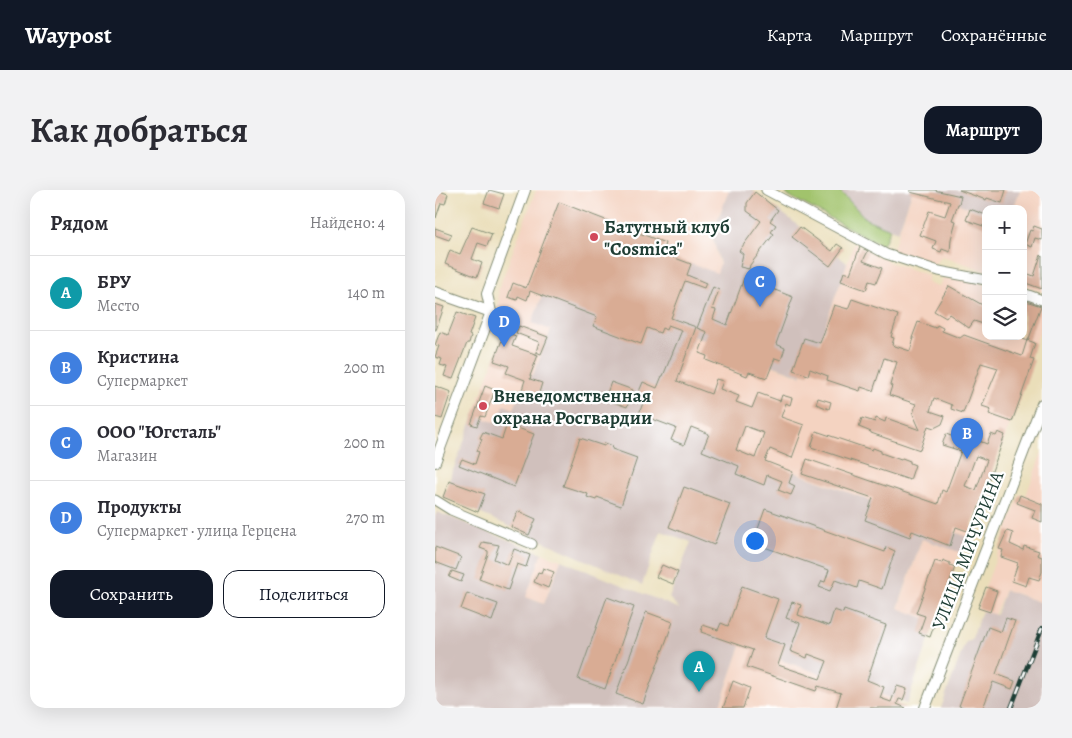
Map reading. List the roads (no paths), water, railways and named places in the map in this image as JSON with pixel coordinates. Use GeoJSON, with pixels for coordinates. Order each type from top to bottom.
{"type":"FeatureCollection","features":[{"type":"Feature","properties":{"kind":"street"},"geometry":{"type":"LineString","coordinates":[[435,462],[491,312],[487,294],[525,190]]}},
{"type":"Feature","properties":{"kind":"street"},"geometry":{"type":"LineString","coordinates":[[766,190],[886,254],[939,271],[982,279]]}},
{"type":"Feature","properties":{"kind":"street"},"geometry":{"type":"LineString","coordinates":[[435,292],[491,312]]}},
{"type":"Feature","properties":{"kind":"street"},"geometry":{"type":"LineString","coordinates":[[469,304],[487,294]]}},
{"type":"Feature","properties":{"kind":"street"},"geometry":{"type":"LineString","coordinates":[[1026,295],[1042,300]]}},
{"type":"Feature","properties":{"kind":"street","name":"УЛИЦА МИЧУРИНА"},"geometry":{"type":"LineString","coordinates":[[925,708],[1042,404]]}},
{"type":"Feature","properties":{"kind":"street"},"geometry":{"type":"LineString","coordinates":[[435,500],[451,510],[532,544]]}},
{"type":"Feature","properties":{"kind":"railway"},"geometry":{"type":"LineString","coordinates":[[1011,708],[1042,628]]}},
{"type":"Feature","properties":{"kind":"place","name":"Батутный клуб \"Cosmica\""},"geometry":{"type":"Point","coordinates":[594,237]}},
{"type":"Feature","properties":{"kind":"place","name":"ООО \"Югсталь\""},"geometry":{"type":"Point","coordinates":[760,307]}},
{"type":"Feature","properties":{"kind":"place","name":"Продукты"},"geometry":{"type":"Point","coordinates":[504,347]}},
{"type":"Feature","properties":{"kind":"place","name":"Вневедомственная охрана Росгвардии"},"geometry":{"type":"Point","coordinates":[483,406]}},
{"type":"Feature","properties":{"kind":"place","name":"Кристина"},"geometry":{"type":"Point","coordinates":[967,459]}},
{"type":"Feature","properties":{"kind":"place","name":"БРУ"},"geometry":{"type":"Point","coordinates":[699,692]}}]}
